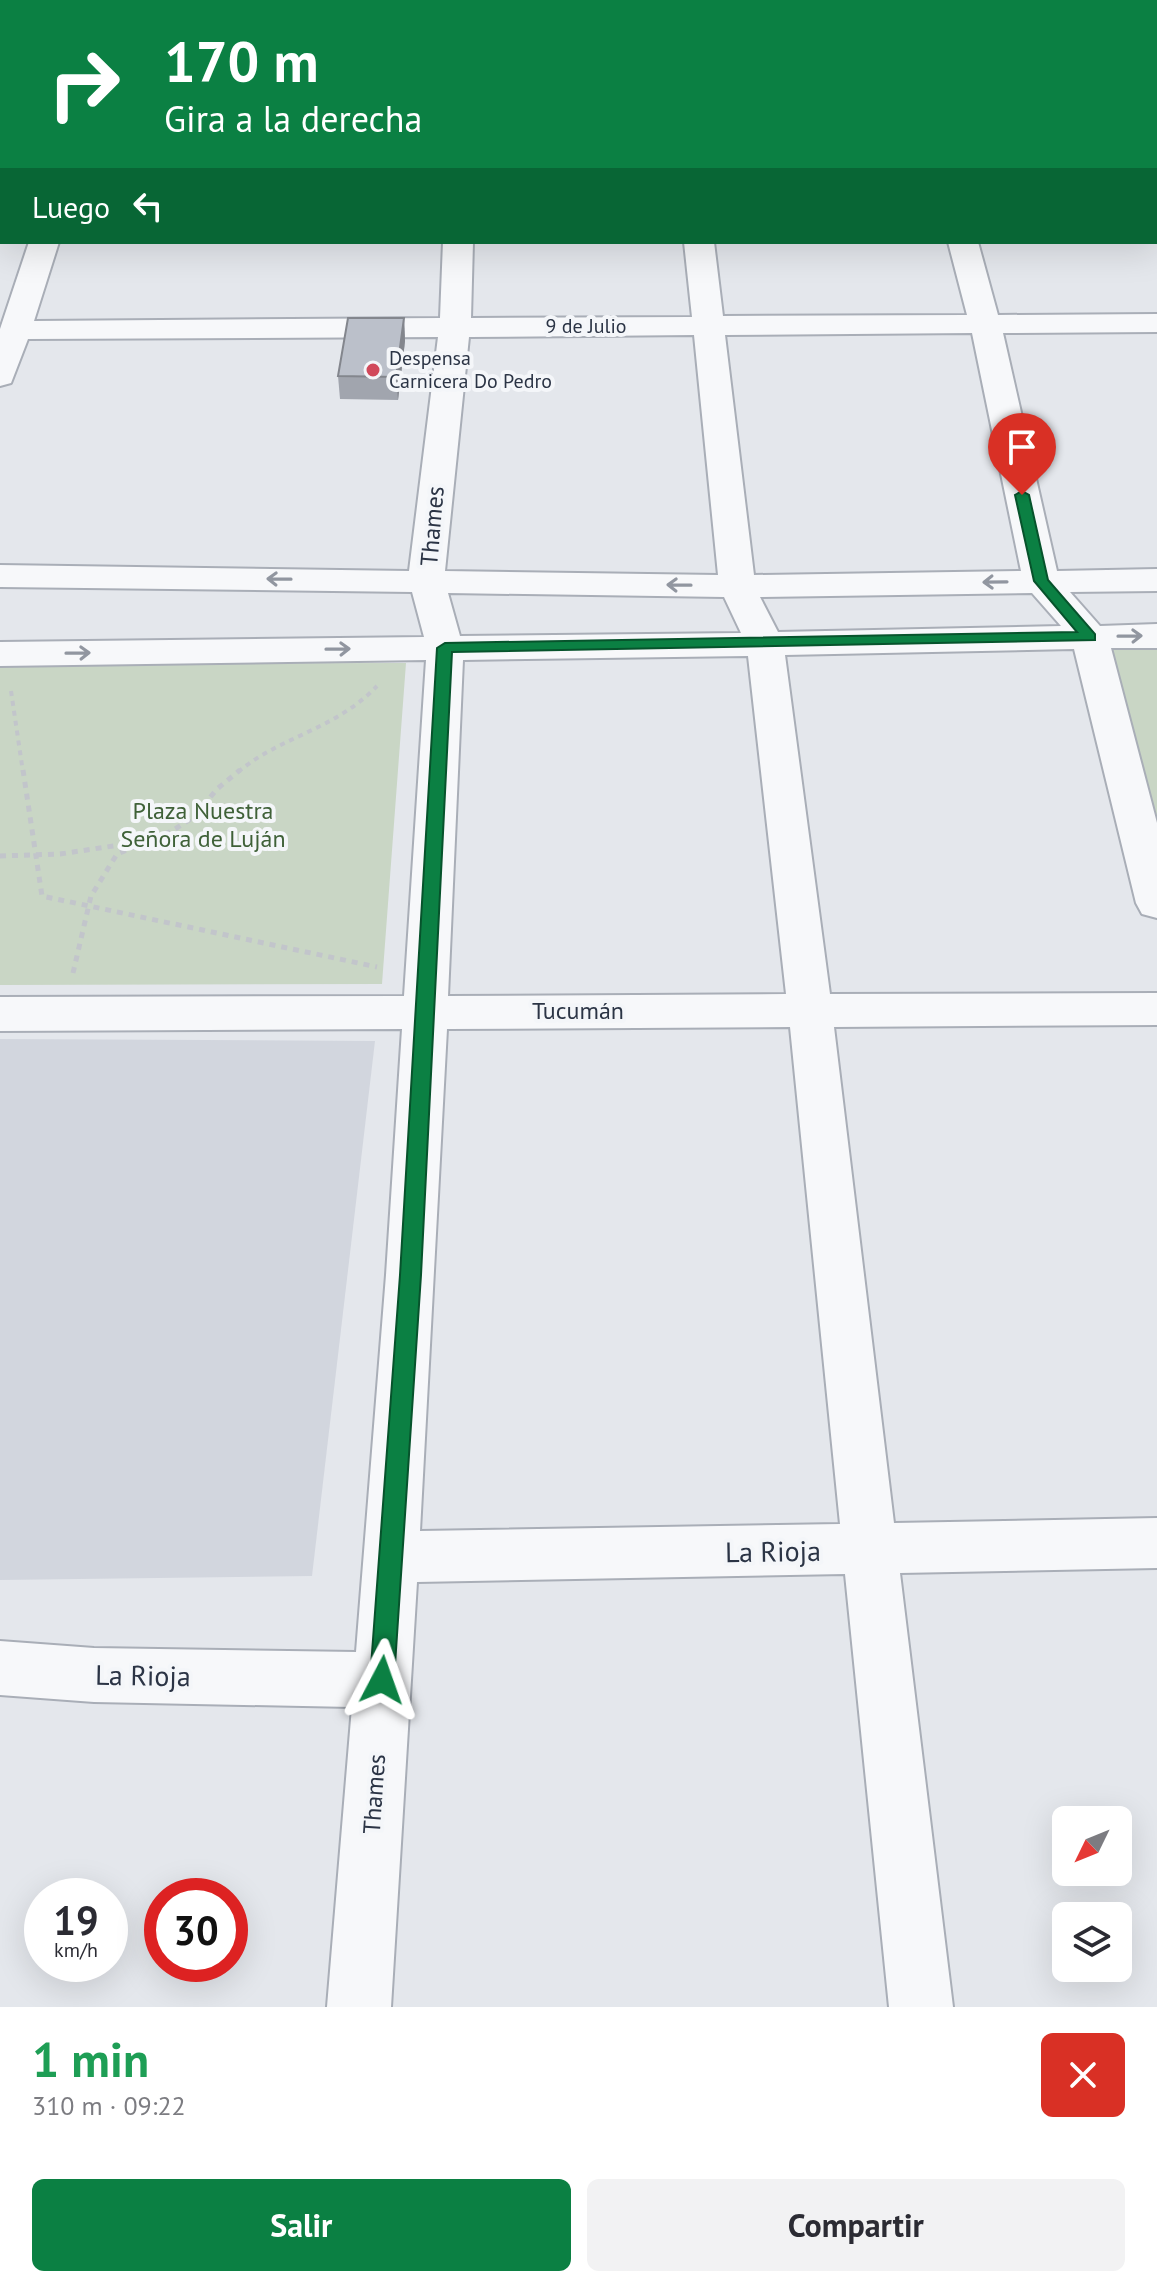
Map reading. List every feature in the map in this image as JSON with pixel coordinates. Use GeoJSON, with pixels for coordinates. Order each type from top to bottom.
{"type":"FeatureCollection","features":[{"type":"Feature","properties":{"kind":"street"},"geometry":{"type":"LineString","coordinates":[[0,376],[43,244]]}},
{"type":"Feature","properties":{"kind":"street","name":"Thames"},"geometry":{"type":"LineString","coordinates":[[359,2007],[411,1275],[424,994],[428,548],[455,326],[458,244]]}},
{"type":"Feature","properties":{"kind":"street"},"geometry":{"type":"LineString","coordinates":[[699,244],[737,586],[765,644],[810,1009],[921,2007]]}},
{"type":"Feature","properties":{"kind":"street"},"geometry":{"type":"LineString","coordinates":[[964,244],[985,324],[1041,581],[1090,637],[1157,903]]}},
{"type":"Feature","properties":{"kind":"street","name":"9 de Julio"},"geometry":{"type":"LineString","coordinates":[[16,330],[1157,323]]}},
{"type":"Feature","properties":{"kind":"street"},"geometry":{"type":"LineString","coordinates":[[0,576],[737,586],[1157,580]]}},
{"type":"Feature","properties":{"kind":"street"},"geometry":{"type":"LineString","coordinates":[[3,654],[1157,636]]}},
{"type":"Feature","properties":{"kind":"street","name":"Tucumán"},"geometry":{"type":"LineString","coordinates":[[0,1014],[424,994],[810,1009],[1157,1009]]}},
{"type":"Feature","properties":{"kind":"street","name":"La Rioja"},"geometry":{"type":"LineString","coordinates":[[390,1557],[1157,1543]]}},
{"type":"Feature","properties":{"kind":"street","name":"La Rioja"},"geometry":{"type":"LineString","coordinates":[[0,1668],[94,1675],[382,1680]]}},
{"type":"Feature","properties":{"kind":"path"},"geometry":{"type":"LineString","coordinates":[[0,856],[97,850],[172,831],[195,816],[217,789],[246,765],[360,704],[428,648]]}},
{"type":"Feature","properties":{"kind":"path"},"geometry":{"type":"LineString","coordinates":[[3,654],[42,896],[424,994]]}},
{"type":"Feature","properties":{"kind":"path"},"geometry":{"type":"LineString","coordinates":[[63,1013],[89,906],[104,870],[117,854],[142,841]]}},
{"type":"Feature","properties":{"kind":"shaded area"},"geometry":{"type":"Polygon","coordinates":[[[0,1039],[375,1041],[312,1576],[0,1580],[0,1039]]]}},
{"type":"Feature","properties":{"kind":"green space"},"geometry":{"type":"Polygon","coordinates":[[[1096,641],[1157,641],[1157,850],[1096,641]]]}},
{"type":"Feature","properties":{"kind":"green space","name":"Plaza Nuestra Señora de Luján"},"geometry":{"type":"Polygon","coordinates":[[[406,663],[382,984],[0,985],[0,664],[406,663]]]}},
{"type":"Feature","properties":{"kind":"building"},"geometry":{"type":"Polygon","coordinates":[[[348,318],[404,318],[396,377],[338,376],[348,318]]]}},
{"type":"Feature","properties":{"kind":"place","name":"Despensa Carnicera Do Pedro"},"geometry":{"type":"Point","coordinates":[373,370]}},
{"type":"Feature","properties":{"kind":"route"},"geometry":{"type":"LineString","coordinates":[[382,1680],[411,1275],[445,648],[1090,637],[1041,581],[1022,495]]}}]}
